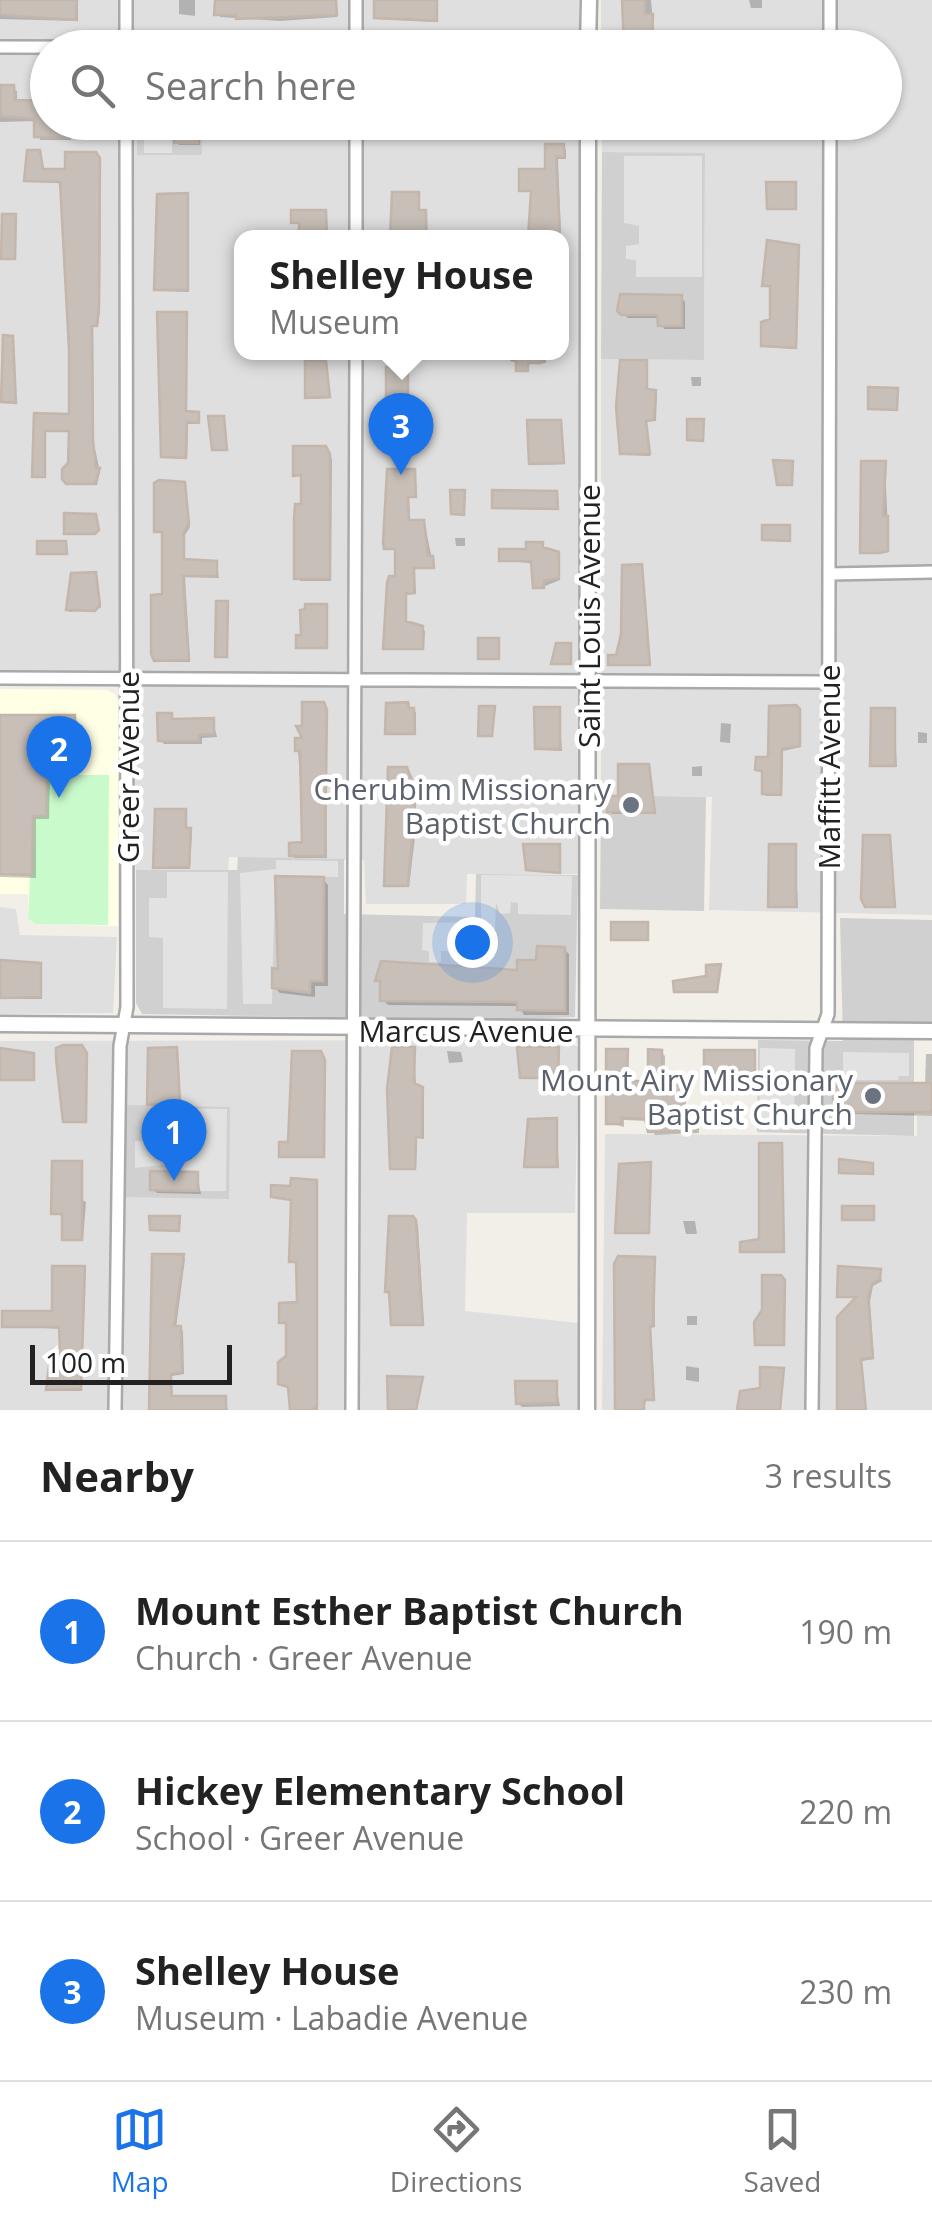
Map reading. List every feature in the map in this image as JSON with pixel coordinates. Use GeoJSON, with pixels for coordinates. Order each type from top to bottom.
{"type":"FeatureCollection","features":[{"type":"Feature","properties":{"kind":"street"},"geometry":{"type":"LineString","coordinates":[[126,0],[126,30]]}},
{"type":"Feature","properties":{"kind":"street"},"geometry":{"type":"LineString","coordinates":[[356,0],[356,30]]}},
{"type":"Feature","properties":{"kind":"street"},"geometry":{"type":"LineString","coordinates":[[588,30],[589,0]]}},
{"type":"Feature","properties":{"kind":"street"},"geometry":{"type":"LineString","coordinates":[[830,0],[830,30]]}},
{"type":"Feature","properties":{"kind":"street"},"geometry":{"type":"LineString","coordinates":[[0,47],[30,47]]}},
{"type":"Feature","properties":{"kind":"street","name":"Greer Avenue"},"geometry":{"type":"LineString","coordinates":[[115,1410],[128,678],[126,140]]}},
{"type":"Feature","properties":{"kind":"street"},"geometry":{"type":"LineString","coordinates":[[356,140],[356,230]]}},
{"type":"Feature","properties":{"kind":"street","name":"Saint Louis Avenue"},"geometry":{"type":"LineString","coordinates":[[588,140],[588,1410]]}},
{"type":"Feature","properties":{"kind":"street","name":"Maffitt Avenue"},"geometry":{"type":"LineString","coordinates":[[812,1410],[816,1048],[828,1014],[830,140]]}},
{"type":"Feature","properties":{"kind":"street"},"geometry":{"type":"LineString","coordinates":[[352,1410],[356,360]]}},
{"type":"Feature","properties":{"kind":"street"},"geometry":{"type":"LineString","coordinates":[[830,574],[932,572]]}},
{"type":"Feature","properties":{"kind":"street"},"geometry":{"type":"LineString","coordinates":[[0,678],[827,682]]}},
{"type":"Feature","properties":{"kind":"street","name":"Marcus Avenue"},"geometry":{"type":"LineString","coordinates":[[0,1024],[356,1030],[932,1031]]}},
{"type":"Feature","properties":{"kind":"shaded area"},"geometry":{"type":"Polygon","coordinates":[[[0,0],[579,0],[579,30],[30,30],[30,140],[579,140],[578,874],[467,874],[466,904],[366,904],[364,860],[229,857],[228,870],[136,870],[127,678],[0,677],[0,0]]]}},
{"type":"Feature","properties":{"kind":"shaded area"},"geometry":{"type":"Polygon","coordinates":[[[601,0],[932,0],[932,915],[709,910],[712,797],[601,795],[601,359],[704,360],[705,154],[602,152],[602,140],[902,140],[902,30],[601,30],[601,0]]]}},
{"type":"Feature","properties":{"kind":"shaded area"},"geometry":{"type":"Polygon","coordinates":[[[137,140],[202,140],[202,155],[137,155],[137,140]]]}},
{"type":"Feature","properties":{"kind":"shaded area"},"geometry":{"type":"Polygon","coordinates":[[[144,140],[172,140],[172,153],[144,153],[144,140]]]}},
{"type":"Feature","properties":{"kind":"shaded area"},"geometry":{"type":"Polygon","coordinates":[[[602,152],[705,153],[704,360],[601,359],[602,152]]]}},
{"type":"Feature","properties":{"kind":"shaded area"},"geometry":{"type":"Polygon","coordinates":[[[624,156],[702,156],[702,277],[636,277],[636,260],[626,259],[626,246],[639,244],[639,226],[624,223],[624,156]]]}},
{"type":"Feature","properties":{"kind":"shaded area"},"geometry":{"type":"Polygon","coordinates":[[[0,689],[107,690],[115,694],[119,703],[118,926],[36,924],[28,919],[28,894],[0,894],[0,689]]]}},
{"type":"Feature","properties":{"kind":"shaded area"},"geometry":{"type":"Polygon","coordinates":[[[601,795],[706,797],[704,911],[600,909],[601,795]]]}},
{"type":"Feature","properties":{"kind":"shaded area"},"geometry":{"type":"Polygon","coordinates":[[[238,857],[344,859],[344,914],[475,917],[476,874],[578,875],[575,1017],[504,1020],[142,1014],[136,1003],[136,870],[237,870],[238,857]]]}},
{"type":"Feature","properties":{"kind":"shaded area"},"geometry":{"type":"Polygon","coordinates":[[[276,860],[338,861],[338,877],[275,877],[272,1004],[243,1004],[240,873],[276,869],[276,860]]]}},
{"type":"Feature","properties":{"kind":"shaded area"},"geometry":{"type":"Polygon","coordinates":[[[167,872],[228,872],[227,1009],[163,1008],[163,938],[149,937],[149,898],[167,898],[167,872]]]}},
{"type":"Feature","properties":{"kind":"shaded area"},"geometry":{"type":"Polygon","coordinates":[[[481,875],[572,876],[571,915],[518,914],[518,903],[511,902],[510,913],[500,914],[496,902],[494,952],[441,951],[441,962],[429,962],[429,951],[422,950],[423,923],[481,922],[481,875]]]}},
{"type":"Feature","properties":{"kind":"shaded area"},"geometry":{"type":"Polygon","coordinates":[[[0,907],[16,909],[20,935],[117,937],[113,1013],[0,1014],[0,907]]]}},
{"type":"Feature","properties":{"kind":"shaded area"},"geometry":{"type":"Polygon","coordinates":[[[840,918],[932,920],[932,1023],[914,1024],[914,1136],[757,1132],[758,1040],[843,1041],[840,918]]]}},
{"type":"Feature","properties":{"kind":"shaded area"},"geometry":{"type":"Polygon","coordinates":[[[567,1040],[579,1048],[575,1213],[467,1213],[465,1311],[578,1323],[578,1410],[0,1410],[0,1041],[567,1040]]]}},
{"type":"Feature","properties":{"kind":"shaded area"},"geometry":{"type":"Polygon","coordinates":[[[760,1048],[795,1049],[794,1130],[759,1130],[760,1048]]]}},
{"type":"Feature","properties":{"kind":"shaded area"},"geometry":{"type":"Polygon","coordinates":[[[843,1052],[909,1053],[909,1076],[899,1076],[898,1080],[851,1080],[851,1074],[843,1073],[843,1052]]]}},
{"type":"Feature","properties":{"kind":"shaded area"},"geometry":{"type":"Polygon","coordinates":[[[126,1105],[230,1107],[229,1199],[125,1197],[126,1105]]]}},
{"type":"Feature","properties":{"kind":"shaded area"},"geometry":{"type":"Polygon","coordinates":[[[157,1108],[227,1109],[226,1191],[198,1191],[198,1172],[171,1171],[171,1164],[135,1168],[135,1141],[156,1141],[157,1108]]]}},
{"type":"Feature","properties":{"kind":"shaded area"},"geometry":{"type":"Polygon","coordinates":[[[917,1116],[932,1116],[932,1410],[602,1410],[605,1134],[917,1136],[917,1116]]]}},
{"type":"Feature","properties":{"kind":"green space"},"geometry":{"type":"Polygon","coordinates":[[[47,775],[109,775],[108,925],[36,924],[28,919],[33,816],[46,816],[47,775]]]}},
{"type":"Feature","properties":{"kind":"building"},"geometry":{"type":"Polygon","coordinates":[[[0,0],[77,0],[76,20],[0,15],[0,0]]]}},
{"type":"Feature","properties":{"kind":"building"},"geometry":{"type":"Polygon","coordinates":[[[215,0],[336,0],[337,15],[236,19],[236,15],[214,15],[215,0]]]}},
{"type":"Feature","properties":{"kind":"building"},"geometry":{"type":"Polygon","coordinates":[[[374,0],[437,0],[437,21],[374,18],[374,0]]]}},
{"type":"Feature","properties":{"kind":"building"},"geometry":{"type":"Polygon","coordinates":[[[622,0],[645,0],[645,14],[653,14],[653,30],[623,30],[622,0]]]}},
{"type":"Feature","properties":{"kind":"building"},"geometry":{"type":"Polygon","coordinates":[[[0,85],[14,85],[15,100],[30,100],[30,119],[1,116],[0,85]]]}},
{"type":"Feature","properties":{"kind":"building"},"geometry":{"type":"Polygon","coordinates":[[[174,140],[198,140],[198,143],[174,140]]]}},
{"type":"Feature","properties":{"kind":"building"},"geometry":{"type":"Polygon","coordinates":[[[545,144],[564,144],[564,157],[556,157],[560,230],[529,230],[531,191],[519,191],[519,169],[545,169],[545,144]]]}},
{"type":"Feature","properties":{"kind":"building"},"geometry":{"type":"Polygon","coordinates":[[[27,150],[40,150],[43,169],[65,169],[65,152],[96,152],[100,158],[99,308],[97,326],[92,326],[93,441],[96,468],[100,468],[95,484],[66,484],[62,479],[62,469],[68,463],[69,431],[45,431],[45,477],[32,477],[34,413],[69,414],[69,350],[60,182],[24,181],[27,150]]]}},
{"type":"Feature","properties":{"kind":"building"},"geometry":{"type":"Polygon","coordinates":[[[766,182],[796,182],[796,209],[767,209],[766,182]]]}},
{"type":"Feature","properties":{"kind":"building"},"geometry":{"type":"Polygon","coordinates":[[[392,192],[419,192],[419,210],[426,210],[426,230],[390,230],[392,192]]]}},
{"type":"Feature","properties":{"kind":"building"},"geometry":{"type":"Polygon","coordinates":[[[188,193],[188,290],[154,290],[157,194],[188,193]]]}},
{"type":"Feature","properties":{"kind":"building"},"geometry":{"type":"Polygon","coordinates":[[[291,210],[326,210],[327,230],[299,230],[299,223],[291,223],[291,210]]]}},
{"type":"Feature","properties":{"kind":"building"},"geometry":{"type":"Polygon","coordinates":[[[2,214],[16,214],[15,259],[1,259],[2,214]]]}},
{"type":"Feature","properties":{"kind":"building"},"geometry":{"type":"Polygon","coordinates":[[[767,240],[799,245],[796,348],[761,346],[761,322],[770,319],[770,286],[762,286],[767,240]]]}},
{"type":"Feature","properties":{"kind":"building"},"geometry":{"type":"Polygon","coordinates":[[[620,294],[682,295],[682,326],[658,326],[657,315],[621,315],[617,311],[620,294]]]}},
{"type":"Feature","properties":{"kind":"building"},"geometry":{"type":"Polygon","coordinates":[[[157,312],[187,312],[186,411],[199,412],[199,423],[187,422],[186,458],[161,457],[157,312]]]}},
{"type":"Feature","properties":{"kind":"building"},"geometry":{"type":"Polygon","coordinates":[[[3,335],[13,336],[16,403],[1,402],[3,335]]]}},
{"type":"Feature","properties":{"kind":"building"},"geometry":{"type":"Polygon","coordinates":[[[305,360],[326,361],[330,397],[305,398],[305,360]]]}},
{"type":"Feature","properties":{"kind":"building"},"geometry":{"type":"Polygon","coordinates":[[[516,360],[542,360],[528,363],[528,371],[516,371],[516,360]]]}},
{"type":"Feature","properties":{"kind":"building"},"geometry":{"type":"Polygon","coordinates":[[[620,360],[647,360],[647,389],[656,390],[654,419],[646,421],[650,454],[620,454],[616,407],[620,360]]]}},
{"type":"Feature","properties":{"kind":"building"},"geometry":{"type":"Polygon","coordinates":[[[386,367],[408,367],[408,399],[386,398],[386,367]]]}},
{"type":"Feature","properties":{"kind":"building"},"geometry":{"type":"Polygon","coordinates":[[[868,387],[898,388],[897,410],[868,409],[868,387]]]}},
{"type":"Feature","properties":{"kind":"building"},"geometry":{"type":"Polygon","coordinates":[[[208,416],[224,416],[227,450],[212,450],[208,416]]]}},
{"type":"Feature","properties":{"kind":"building"},"geometry":{"type":"Polygon","coordinates":[[[687,419],[704,419],[703,441],[687,440],[687,419]]]}},
{"type":"Feature","properties":{"kind":"building"},"geometry":{"type":"Polygon","coordinates":[[[527,420],[561,420],[564,463],[529,464],[527,420]]]}},
{"type":"Feature","properties":{"kind":"building"},"geometry":{"type":"Polygon","coordinates":[[[293,446],[326,446],[330,454],[330,579],[294,579],[295,504],[301,504],[301,475],[293,476],[293,446]]]}},
{"type":"Feature","properties":{"kind":"building"},"geometry":{"type":"Polygon","coordinates":[[[773,460],[793,461],[792,485],[777,485],[773,460]]]}},
{"type":"Feature","properties":{"kind":"building"},"geometry":{"type":"Polygon","coordinates":[[[861,461],[886,461],[883,516],[888,516],[888,551],[860,553],[861,461]]]}},
{"type":"Feature","properties":{"kind":"building"},"geometry":{"type":"Polygon","coordinates":[[[387,469],[415,469],[416,497],[408,497],[409,520],[424,520],[428,556],[433,556],[434,568],[414,568],[414,593],[406,593],[406,621],[423,626],[423,649],[383,649],[387,583],[389,576],[395,576],[395,549],[384,549],[383,543],[387,469]]]}},
{"type":"Feature","properties":{"kind":"building"},"geometry":{"type":"Polygon","coordinates":[[[185,482],[189,524],[184,532],[184,559],[217,561],[217,576],[183,576],[189,660],[154,661],[151,654],[151,595],[162,594],[162,532],[154,532],[154,483],[185,482]]]}},
{"type":"Feature","properties":{"kind":"building"},"geometry":{"type":"Polygon","coordinates":[[[450,490],[465,490],[464,515],[451,514],[450,490]]]}},
{"type":"Feature","properties":{"kind":"building"},"geometry":{"type":"Polygon","coordinates":[[[492,490],[557,491],[558,509],[492,508],[492,490]]]}},
{"type":"Feature","properties":{"kind":"building"},"geometry":{"type":"Polygon","coordinates":[[[64,513],[96,514],[99,530],[95,534],[64,534],[64,513]]]}},
{"type":"Feature","properties":{"kind":"building"},"geometry":{"type":"Polygon","coordinates":[[[762,525],[790,525],[790,541],[762,540],[762,525]]]}},
{"type":"Feature","properties":{"kind":"building"},"geometry":{"type":"Polygon","coordinates":[[[37,541],[66,541],[67,554],[37,554],[37,541]]]}},
{"type":"Feature","properties":{"kind":"building"},"geometry":{"type":"Polygon","coordinates":[[[526,542],[543,542],[543,547],[559,552],[559,578],[544,581],[544,588],[533,588],[531,561],[499,561],[499,549],[526,549],[526,542]]]}},
{"type":"Feature","properties":{"kind":"building"},"geometry":{"type":"Polygon","coordinates":[[[642,564],[650,665],[608,665],[608,655],[616,655],[621,634],[622,565],[642,564]]]}},
{"type":"Feature","properties":{"kind":"building"},"geometry":{"type":"Polygon","coordinates":[[[96,572],[100,605],[95,611],[66,610],[71,573],[96,572]]]}},
{"type":"Feature","properties":{"kind":"building"},"geometry":{"type":"Polygon","coordinates":[[[216,601],[228,601],[227,657],[215,657],[216,601]]]}},
{"type":"Feature","properties":{"kind":"building"},"geometry":{"type":"Polygon","coordinates":[[[305,604],[327,604],[327,648],[296,648],[296,635],[301,635],[300,610],[305,609],[305,604]]]}},
{"type":"Feature","properties":{"kind":"building"},"geometry":{"type":"Polygon","coordinates":[[[478,638],[499,638],[499,659],[478,659],[478,638]]]}},
{"type":"Feature","properties":{"kind":"building"},"geometry":{"type":"Polygon","coordinates":[[[556,643],[571,643],[571,664],[551,664],[556,643]]]}},
{"type":"Feature","properties":{"kind":"building"},"geometry":{"type":"Polygon","coordinates":[[[302,702],[324,702],[327,710],[325,856],[289,856],[289,843],[302,842],[300,751],[295,751],[295,738],[302,738],[296,726],[302,726],[302,702]]]}},
{"type":"Feature","properties":{"kind":"building"},"geometry":{"type":"Polygon","coordinates":[[[408,702],[409,708],[414,708],[415,734],[385,734],[386,703],[408,702]]]}},
{"type":"Feature","properties":{"kind":"building"},"geometry":{"type":"Polygon","coordinates":[[[796,705],[800,709],[800,746],[782,749],[781,795],[762,794],[762,771],[755,770],[756,757],[768,757],[769,706],[796,705]]]}},
{"type":"Feature","properties":{"kind":"building"},"geometry":{"type":"Polygon","coordinates":[[[479,706],[495,706],[492,736],[478,736],[479,706]]]}},
{"type":"Feature","properties":{"kind":"building"},"geometry":{"type":"Polygon","coordinates":[[[534,707],[560,707],[560,749],[535,749],[534,707]]]}},
{"type":"Feature","properties":{"kind":"building"},"geometry":{"type":"Polygon","coordinates":[[[871,708],[895,708],[895,766],[870,766],[871,708]]]}},
{"type":"Feature","properties":{"kind":"building"},"geometry":{"type":"Polygon","coordinates":[[[157,713],[172,713],[172,719],[214,718],[214,734],[199,735],[199,741],[158,741],[157,713]]]}},
{"type":"Feature","properties":{"kind":"building"},"geometry":{"type":"Polygon","coordinates":[[[0,715],[75,715],[75,770],[47,770],[46,816],[33,816],[32,875],[0,874],[0,715]]]}},
{"type":"Feature","properties":{"kind":"building"},"geometry":{"type":"Polygon","coordinates":[[[618,764],[649,764],[655,813],[607,812],[607,796],[618,796],[618,764]]]}},
{"type":"Feature","properties":{"kind":"building"},"geometry":{"type":"Polygon","coordinates":[[[388,767],[407,767],[416,792],[408,886],[384,886],[388,767]]]}},
{"type":"Feature","properties":{"kind":"building"},"geometry":{"type":"Polygon","coordinates":[[[155,809],[186,809],[186,828],[191,828],[189,867],[153,868],[155,809]]]}},
{"type":"Feature","properties":{"kind":"building"},"geometry":{"type":"Polygon","coordinates":[[[863,835],[890,835],[895,907],[865,907],[861,899],[863,835]]]}},
{"type":"Feature","properties":{"kind":"building"},"geometry":{"type":"Polygon","coordinates":[[[523,844],[560,844],[560,873],[526,870],[523,844]]]}},
{"type":"Feature","properties":{"kind":"building"},"geometry":{"type":"Polygon","coordinates":[[[769,844],[796,844],[796,907],[768,907],[769,844]]]}},
{"type":"Feature","properties":{"kind":"building"},"geometry":{"type":"Polygon","coordinates":[[[275,876],[324,877],[323,981],[310,981],[310,993],[272,988],[272,968],[278,969],[275,876]]]}},
{"type":"Feature","properties":{"kind":"building"},"geometry":{"type":"Polygon","coordinates":[[[611,922],[648,922],[648,940],[611,940],[611,922]]]}},
{"type":"Feature","properties":{"kind":"building"},"geometry":{"type":"Polygon","coordinates":[[[537,946],[565,947],[565,1011],[517,1010],[517,1002],[380,1001],[380,981],[375,981],[381,961],[517,970],[517,960],[536,960],[537,946]]]}},
{"type":"Feature","properties":{"kind":"building"},"geometry":{"type":"Polygon","coordinates":[[[0,960],[41,963],[41,997],[0,998],[0,960]]]}},
{"type":"Feature","properties":{"kind":"building"},"geometry":{"type":"Polygon","coordinates":[[[721,964],[717,992],[674,992],[673,981],[706,976],[706,965],[721,964]]]}},
{"type":"Feature","properties":{"kind":"building"},"geometry":{"type":"Polygon","coordinates":[[[82,1045],[87,1053],[86,1122],[63,1122],[56,1048],[82,1045]]]}},
{"type":"Feature","properties":{"kind":"building"},"geometry":{"type":"Polygon","coordinates":[[[177,1047],[180,1102],[147,1105],[148,1048],[177,1047]]]}},
{"type":"Feature","properties":{"kind":"building"},"geometry":{"type":"Polygon","coordinates":[[[392,1047],[415,1047],[414,1083],[423,1087],[422,1137],[416,1137],[415,1169],[390,1169],[387,1089],[392,1047]]]}},
{"type":"Feature","properties":{"kind":"building"},"geometry":{"type":"Polygon","coordinates":[[[517,1047],[559,1047],[558,1078],[520,1078],[517,1047]]]}},
{"type":"Feature","properties":{"kind":"building"},"geometry":{"type":"Polygon","coordinates":[[[0,1048],[34,1053],[34,1080],[0,1080],[0,1048]]]}},
{"type":"Feature","properties":{"kind":"building"},"geometry":{"type":"Polygon","coordinates":[[[606,1049],[628,1049],[627,1080],[648,1082],[648,1049],[662,1050],[662,1085],[683,1085],[683,1107],[696,1114],[696,1131],[648,1132],[645,1119],[621,1118],[621,1124],[606,1124],[606,1049]]]}},
{"type":"Feature","properties":{"kind":"building"},"geometry":{"type":"Polygon","coordinates":[[[704,1050],[755,1050],[755,1086],[704,1082],[704,1050]]]}},
{"type":"Feature","properties":{"kind":"building"},"geometry":{"type":"Polygon","coordinates":[[[292,1051],[321,1051],[325,1060],[324,1157],[279,1157],[279,1142],[288,1142],[292,1051]]]}},
{"type":"Feature","properties":{"kind":"building","name":"Mount Airy Missionary Baptist Church"},"geometry":{"type":"Polygon","coordinates":[[[844,1083],[932,1083],[932,1112],[851,1112],[851,1116],[840,1116],[840,1108],[833,1105],[833,1088],[844,1083]]]}},
{"type":"Feature","properties":{"kind":"building"},"geometry":{"type":"Polygon","coordinates":[[[557,1118],[557,1167],[524,1167],[528,1119],[557,1118]]]}},
{"type":"Feature","properties":{"kind":"building"},"geometry":{"type":"Polygon","coordinates":[[[759,1143],[782,1143],[784,1252],[740,1252],[740,1242],[759,1239],[759,1143]]]}},
{"type":"Feature","properties":{"kind":"building"},"geometry":{"type":"Polygon","coordinates":[[[839,1159],[873,1163],[873,1174],[839,1173],[839,1159]]]}},
{"type":"Feature","properties":{"kind":"building"},"geometry":{"type":"Polygon","coordinates":[[[52,1161],[82,1161],[82,1240],[62,1240],[62,1214],[51,1214],[52,1161]]]}},
{"type":"Feature","properties":{"kind":"building"},"geometry":{"type":"Polygon","coordinates":[[[651,1162],[649,1233],[615,1233],[619,1164],[651,1162]]]}},
{"type":"Feature","properties":{"kind":"building"},"geometry":{"type":"Polygon","coordinates":[[[150,1171],[198,1172],[198,1191],[150,1190],[150,1171]]]}},
{"type":"Feature","properties":{"kind":"building"},"geometry":{"type":"Polygon","coordinates":[[[291,1178],[317,1180],[317,1406],[313,1410],[290,1410],[288,1387],[278,1384],[278,1362],[286,1356],[286,1323],[279,1323],[279,1303],[297,1302],[296,1262],[289,1262],[291,1200],[271,1197],[271,1185],[290,1186],[291,1178]]]}},
{"type":"Feature","properties":{"kind":"building"},"geometry":{"type":"Polygon","coordinates":[[[842,1206],[874,1206],[874,1220],[842,1220],[842,1206]]]}},
{"type":"Feature","properties":{"kind":"building"},"geometry":{"type":"Polygon","coordinates":[[[149,1216],[180,1216],[179,1231],[150,1230],[149,1216]]]}},
{"type":"Feature","properties":{"kind":"building"},"geometry":{"type":"Polygon","coordinates":[[[389,1216],[413,1216],[416,1220],[423,1325],[391,1325],[389,1292],[385,1292],[389,1216]]]}},
{"type":"Feature","properties":{"kind":"building"},"geometry":{"type":"Polygon","coordinates":[[[152,1254],[184,1254],[174,1326],[181,1326],[182,1372],[171,1374],[171,1396],[226,1396],[226,1410],[149,1410],[152,1254]]]}},
{"type":"Feature","properties":{"kind":"building"},"geometry":{"type":"Polygon","coordinates":[[[618,1256],[655,1257],[650,1326],[654,1400],[644,1400],[644,1410],[615,1410],[614,1264],[618,1256]]]}},
{"type":"Feature","properties":{"kind":"building"},"geometry":{"type":"Polygon","coordinates":[[[52,1266],[85,1266],[81,1389],[46,1390],[51,1350],[60,1350],[59,1327],[2,1327],[2,1311],[52,1311],[52,1266]]]}},
{"type":"Feature","properties":{"kind":"building"},"geometry":{"type":"Polygon","coordinates":[[[838,1266],[881,1269],[880,1279],[872,1284],[868,1297],[873,1358],[861,1359],[866,1410],[837,1410],[837,1317],[856,1297],[837,1297],[838,1266]]]}},
{"type":"Feature","properties":{"kind":"building"},"geometry":{"type":"Polygon","coordinates":[[[762,1275],[781,1275],[785,1280],[784,1345],[755,1345],[754,1322],[762,1310],[762,1275]]]}},
{"type":"Feature","properties":{"kind":"building"},"geometry":{"type":"Polygon","coordinates":[[[760,1367],[784,1368],[780,1410],[737,1410],[740,1391],[760,1388],[760,1367]]]}},
{"type":"Feature","properties":{"kind":"building"},"geometry":{"type":"Polygon","coordinates":[[[387,1376],[423,1377],[416,1410],[388,1410],[387,1376]]]}},
{"type":"Feature","properties":{"kind":"building"},"geometry":{"type":"Polygon","coordinates":[[[515,1381],[557,1381],[557,1403],[516,1404],[515,1381]]]}},
{"type":"Feature","properties":{"kind":"place","name":"Shelley House"},"geometry":{"type":"Point","coordinates":[401,475]}},
{"type":"Feature","properties":{"kind":"place","name":"Hickey Elementary School"},"geometry":{"type":"Point","coordinates":[59,798]}},
{"type":"Feature","properties":{"kind":"place","name":"Cherubim Missionary Baptist Church"},"geometry":{"type":"Point","coordinates":[631,805]}},
{"type":"Feature","properties":{"kind":"place","name":"Mount Airy Missionary Baptist Church"},"geometry":{"type":"Point","coordinates":[873,1096]}},
{"type":"Feature","properties":{"kind":"place","name":"Mount Esther Baptist Church"},"geometry":{"type":"Point","coordinates":[174,1181]}}]}
